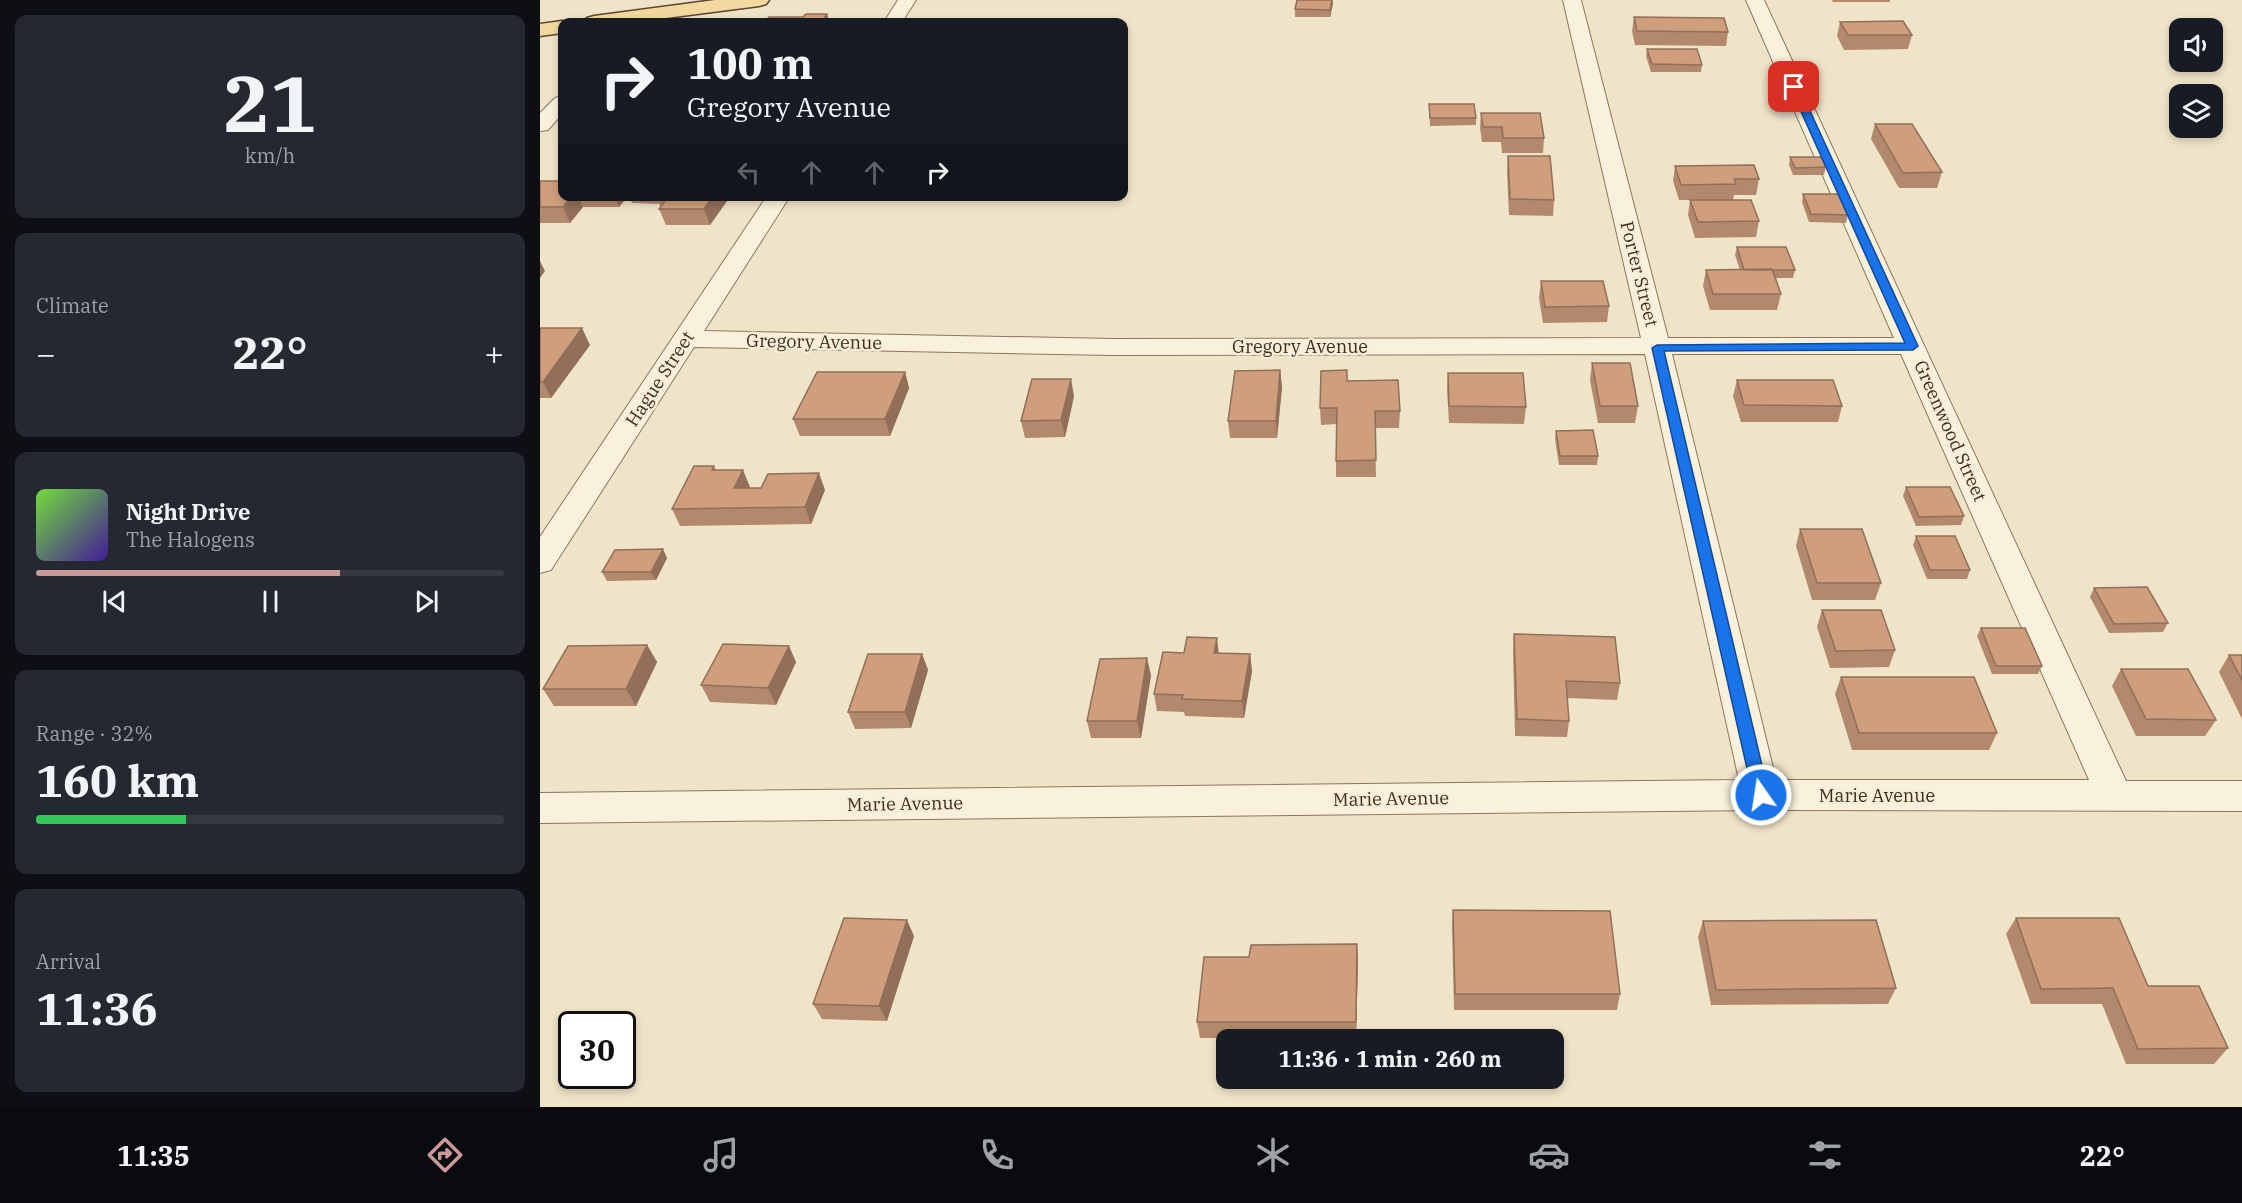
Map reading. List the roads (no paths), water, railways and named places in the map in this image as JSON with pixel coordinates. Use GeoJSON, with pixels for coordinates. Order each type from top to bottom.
{"type":"FeatureCollection","features":[{"type":"Feature","properties":{"kind":"main road"},"geometry":{"type":"LineString","coordinates":[[648,18],[759,0]]}},
{"type":"Feature","properties":{"kind":"main road"},"geometry":{"type":"LineString","coordinates":[[540,30],[558,28]]}},
{"type":"Feature","properties":{"kind":"street"},"geometry":{"type":"LineString","coordinates":[[896,18],[907,0]]}},
{"type":"Feature","properties":{"kind":"street","name":"Porter Street"},"geometry":{"type":"LineString","coordinates":[[1572,0],[1657,348],[1761,795]]}},
{"type":"Feature","properties":{"kind":"street","name":"Greenwood Street"},"geometry":{"type":"LineString","coordinates":[[1755,0],[1913,346],[2029,611],[2115,797]]}},
{"type":"Feature","properties":{"kind":"street"},"geometry":{"type":"LineString","coordinates":[[540,126],[558,106]]}},
{"type":"Feature","properties":{"kind":"street","name":"Hague Street"},"geometry":{"type":"LineString","coordinates":[[540,562],[776,201]]}},
{"type":"Feature","properties":{"kind":"street","name":"Gregory Avenue"},"geometry":{"type":"LineString","coordinates":[[686,339],[1124,347],[1913,346]]}},
{"type":"Feature","properties":{"kind":"street","name":"Marie Avenue"},"geometry":{"type":"LineString","coordinates":[[540,808],[1761,795],[2242,796]]}}]}
